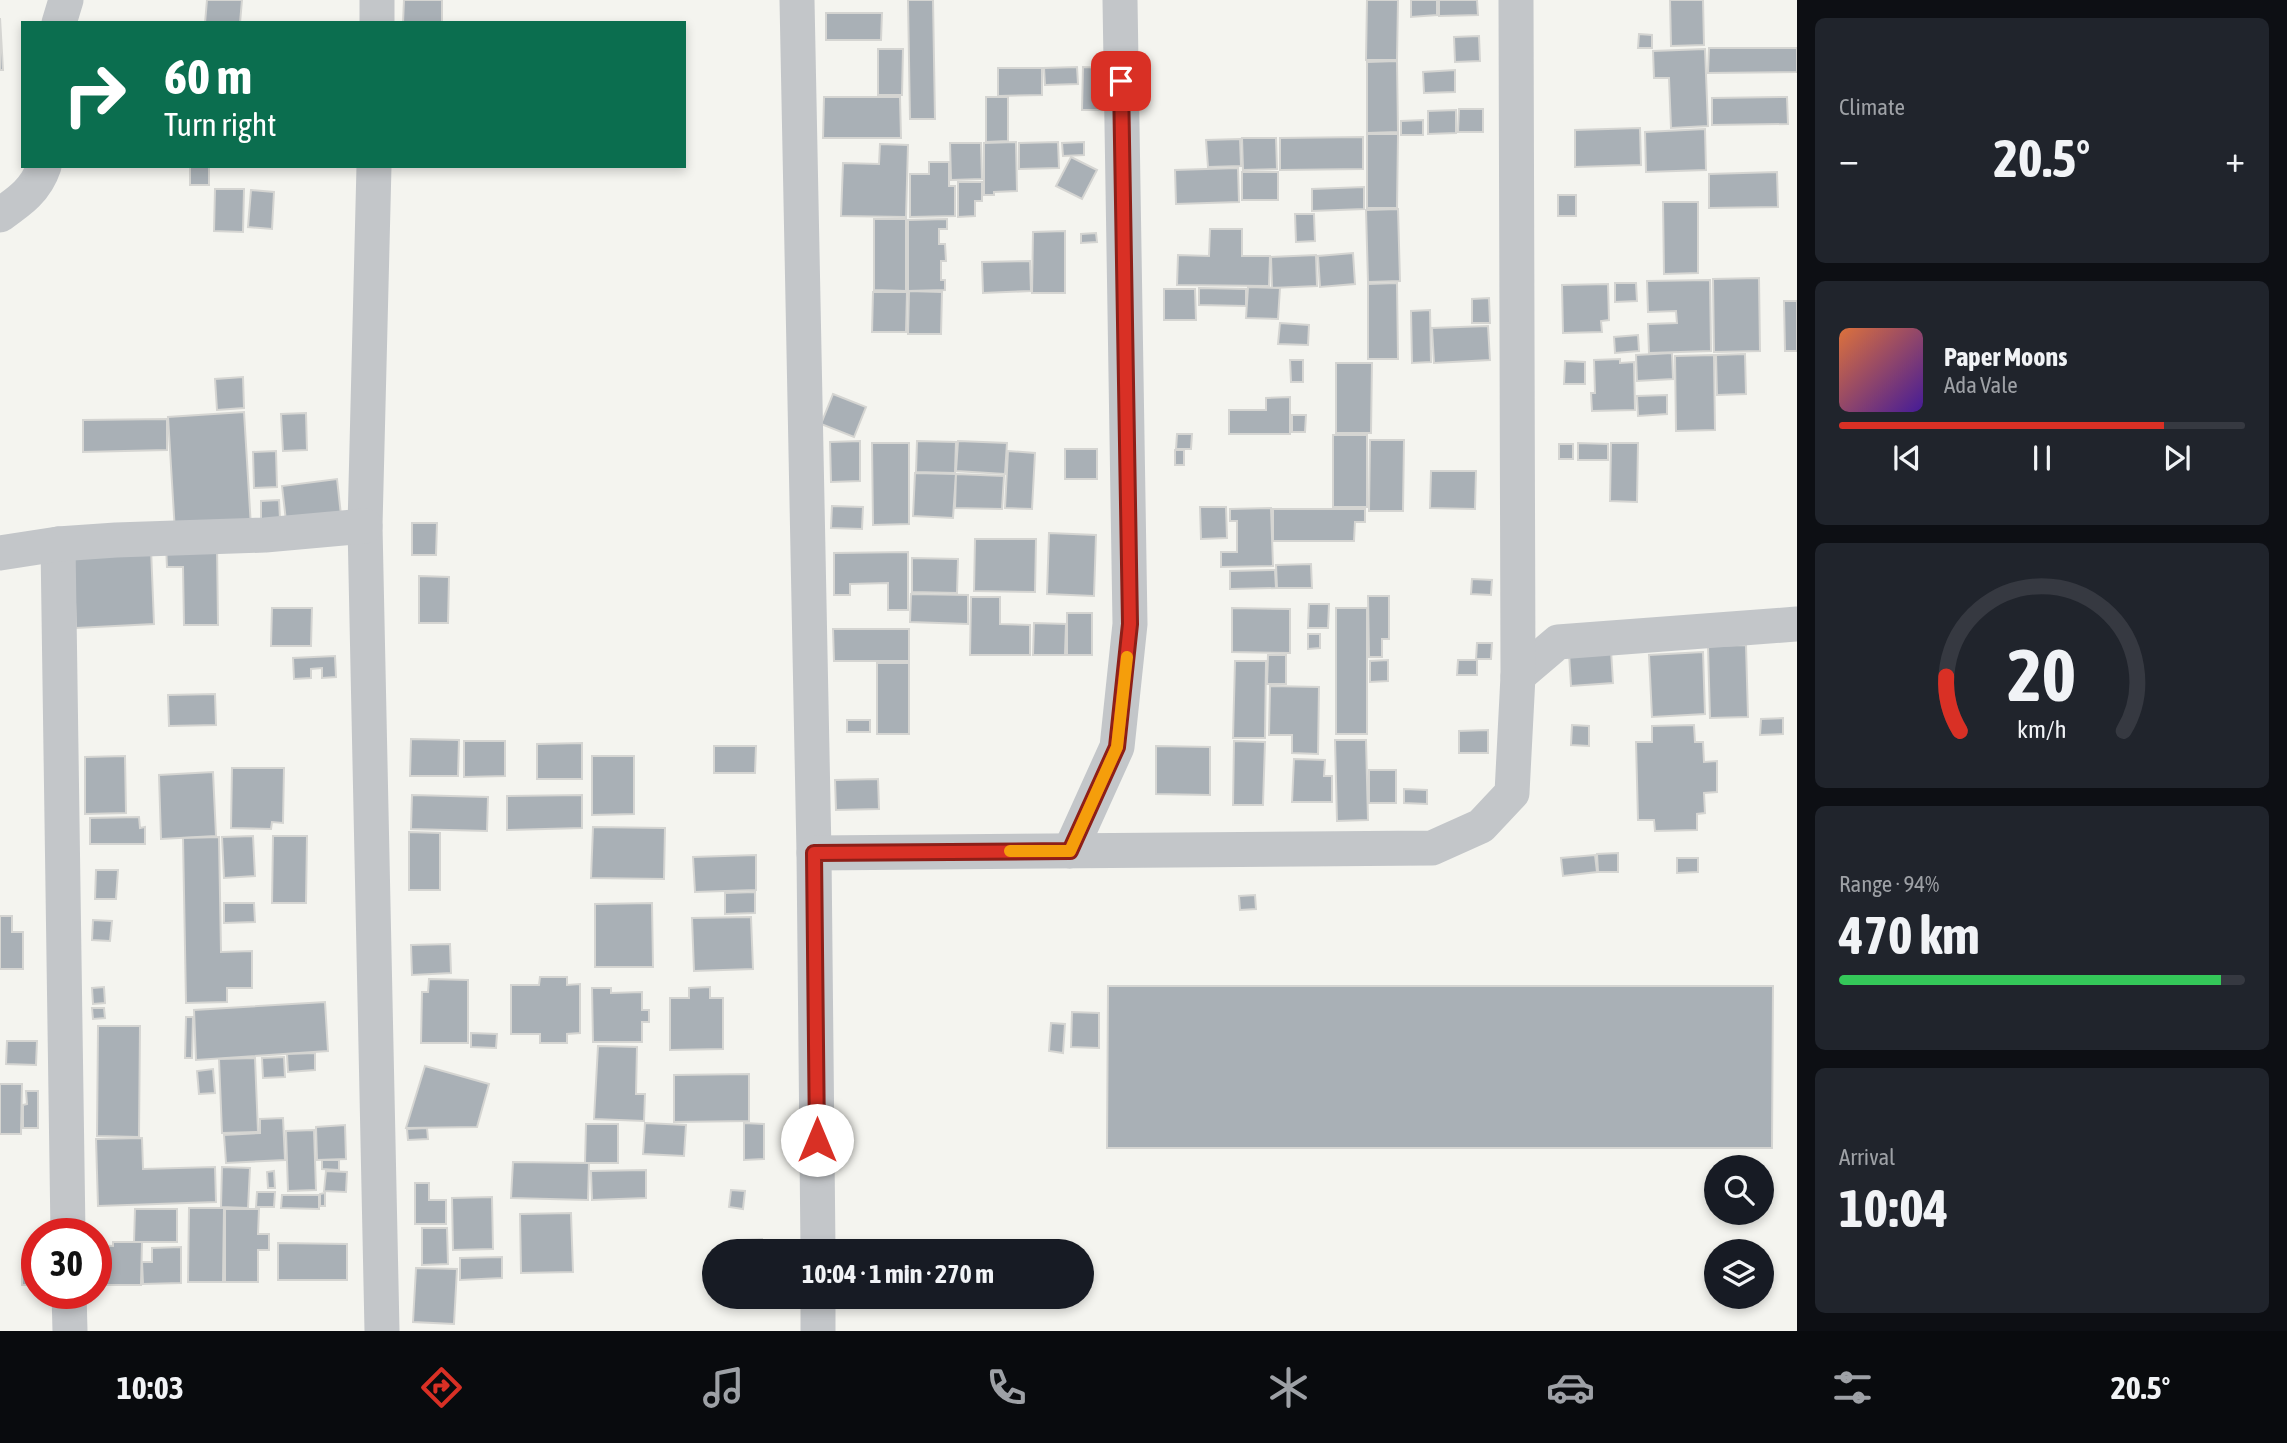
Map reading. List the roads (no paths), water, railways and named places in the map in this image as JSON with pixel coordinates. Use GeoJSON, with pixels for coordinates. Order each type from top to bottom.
{"type":"FeatureCollection","features":[{"type":"Feature","properties":{"kind":"street"},"geometry":{"type":"LineString","coordinates":[[60,21],[66,0]]}},
{"type":"Feature","properties":{"kind":"street"},"geometry":{"type":"LineString","coordinates":[[377,0],[377,21]]}},
{"type":"Feature","properties":{"kind":"street"},"geometry":{"type":"LineString","coordinates":[[797,0],[814,853],[818,1239]]}},
{"type":"Feature","properties":{"kind":"street"},"geometry":{"type":"LineString","coordinates":[[1070,851],[1117,747],[1130,624],[1119,0]]}},
{"type":"Feature","properties":{"kind":"street"},"geometry":{"type":"LineString","coordinates":[[814,853],[1432,848],[1481,826],[1512,793],[1518,676],[1516,0]]}},
{"type":"Feature","properties":{"kind":"street"},"geometry":{"type":"LineString","coordinates":[[0,215],[27,195],[39,180],[43,168]]}},
{"type":"Feature","properties":{"kind":"street"},"geometry":{"type":"LineString","coordinates":[[374,168],[366,526],[382,1331]]}},
{"type":"Feature","properties":{"kind":"street"},"geometry":{"type":"LineString","coordinates":[[0,553],[58,544],[265,535],[366,526]]}},
{"type":"Feature","properties":{"kind":"street"},"geometry":{"type":"LineString","coordinates":[[58,544],[68,1218]]}},
{"type":"Feature","properties":{"kind":"street"},"geometry":{"type":"LineString","coordinates":[[1518,676],[1558,642],[1797,624]]}},
{"type":"Feature","properties":{"kind":"street"},"geometry":{"type":"LineString","coordinates":[[69,1309],[70,1331]]}},
{"type":"Feature","properties":{"kind":"street"},"geometry":{"type":"LineString","coordinates":[[818,1309],[818,1331]]}}]}
